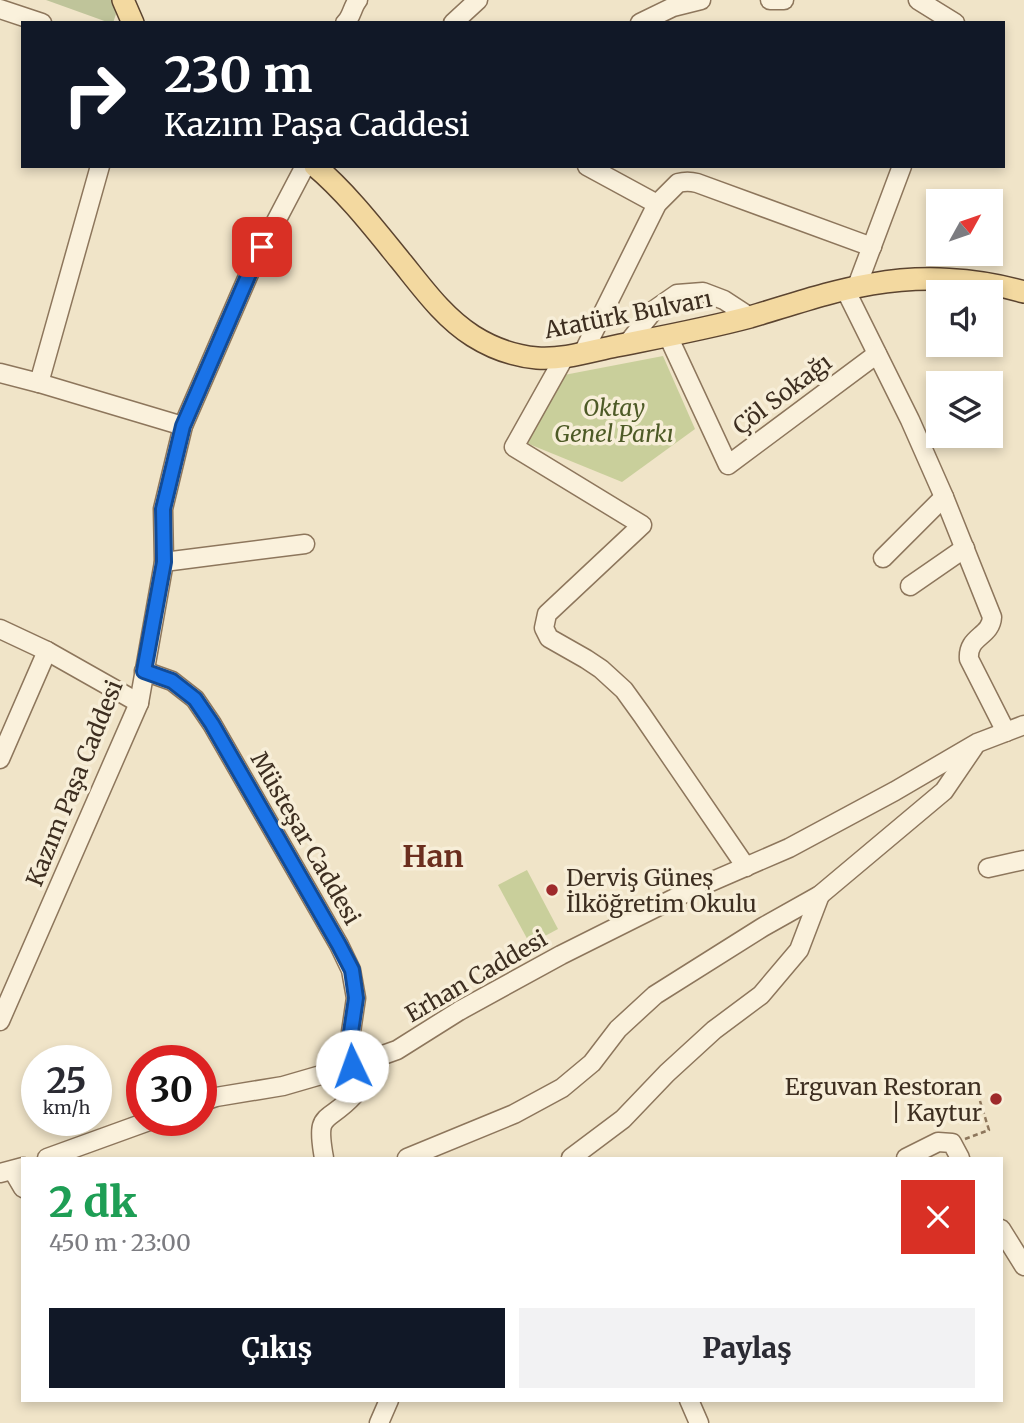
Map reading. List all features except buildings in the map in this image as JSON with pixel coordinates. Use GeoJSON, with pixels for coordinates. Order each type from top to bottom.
{"type":"FeatureCollection","features":[{"type":"Feature","properties":{"kind":"main road"},"geometry":{"type":"LineString","coordinates":[[123,0],[132,21]]}},
{"type":"Feature","properties":{"kind":"main road","name":"Atatürk Bulvarı"},"geometry":{"type":"LineString","coordinates":[[317,168],[335,184],[431,297],[465,330],[485,343],[512,354],[552,358],[627,344],[750,317],[851,288],[898,280],[945,279],[991,284],[1024,292]]}},
{"type":"Feature","properties":{"kind":"street"},"geometry":{"type":"LineString","coordinates":[[347,21],[358,0]]}},
{"type":"Feature","properties":{"kind":"street"},"geometry":{"type":"LineString","coordinates":[[455,21],[478,0]]}},
{"type":"Feature","properties":{"kind":"street"},"geometry":{"type":"LineString","coordinates":[[644,21],[673,7],[701,0]]}},
{"type":"Feature","properties":{"kind":"street"},"geometry":{"type":"LineString","coordinates":[[770,0],[784,0]]}},
{"type":"Feature","properties":{"kind":"street"},"geometry":{"type":"LineString","coordinates":[[918,0],[952,21]]}},
{"type":"Feature","properties":{"kind":"street"},"geometry":{"type":"LineString","coordinates":[[0,9],[36,21]]}},
{"type":"Feature","properties":{"kind":"street"},"geometry":{"type":"LineString","coordinates":[[39,383],[99,168]]}},
{"type":"Feature","properties":{"kind":"street","name":"Kazım Paşa Caddesi"},"geometry":{"type":"LineString","coordinates":[[0,1021],[139,703],[164,562],[163,509],[183,426],[252,267],[305,168]]}},
{"type":"Feature","properties":{"kind":"street"},"geometry":{"type":"LineString","coordinates":[[591,168],[657,204]]}},
{"type":"Feature","properties":{"kind":"street"},"geometry":{"type":"LineString","coordinates":[[901,168],[872,247],[851,288],[877,354],[944,497],[992,621],[988,629],[971,645],[969,659],[1006,732]]}},
{"type":"Feature","properties":{"kind":"street"},"geometry":{"type":"LineString","coordinates":[[746,867],[629,696],[601,669],[570,649],[553,642],[546,633],[544,623],[547,614],[642,525],[514,447],[574,354],[657,204],[678,183],[691,181],[872,247]]}},
{"type":"Feature","properties":{"kind":"street"},"geometry":{"type":"LineString","coordinates":[[627,344],[654,310],[677,293],[703,292],[724,300],[750,317]]}},
{"type":"Feature","properties":{"kind":"street","name":"Çöl Sokağı"},"geometry":{"type":"LineString","coordinates":[[668,336],[729,465],[877,354]]}},
{"type":"Feature","properties":{"kind":"street"},"geometry":{"type":"LineString","coordinates":[[0,373],[183,426]]}},
{"type":"Feature","properties":{"kind":"street"},"geometry":{"type":"LineString","coordinates":[[883,558],[944,497]]}},
{"type":"Feature","properties":{"kind":"street"},"geometry":{"type":"LineString","coordinates":[[164,562],[305,544]]}},
{"type":"Feature","properties":{"kind":"street"},"geometry":{"type":"LineString","coordinates":[[910,586],[965,548]]}},
{"type":"Feature","properties":{"kind":"street"},"geometry":{"type":"LineString","coordinates":[[0,629],[139,703]]}},
{"type":"Feature","properties":{"kind":"street"},"geometry":{"type":"LineString","coordinates":[[0,760],[47,652]]}},
{"type":"Feature","properties":{"kind":"street","name":"Müsteşar Caddesi"},"geometry":{"type":"LineString","coordinates":[[144,671],[172,681],[195,699],[339,945],[352,970],[356,998],[351,1032],[352,1066]]}},
{"type":"Feature","properties":{"kind":"street","name":"Erhan Caddesi"},"geometry":{"type":"LineString","coordinates":[[217,1097],[283,1087],[397,1050],[459,1011],[561,955],[685,893],[789,848],[977,743],[1024,725]]}},
{"type":"Feature","properties":{"kind":"street"},"geometry":{"type":"LineString","coordinates":[[410,1157],[514,1114],[562,1088],[592,1063],[618,1030],[655,995],[763,927],[820,895],[944,791],[977,743]]}},
{"type":"Feature","properties":{"kind":"street"},"geometry":{"type":"LineString","coordinates":[[988,869],[1024,860]]}},
{"type":"Feature","properties":{"kind":"street"},"geometry":{"type":"LineString","coordinates":[[572,1157],[623,1119],[667,1073],[714,1030],[761,995],[799,950],[820,895]]}},
{"type":"Feature","properties":{"kind":"street"},"geometry":{"type":"LineString","coordinates":[[324,1157],[320,1132],[323,1123],[327,1116],[353,1097],[367,1078],[377,1057]]}},
{"type":"Feature","properties":{"kind":"street"},"geometry":{"type":"LineString","coordinates":[[50,1157],[126,1129]]}},
{"type":"Feature","properties":{"kind":"street"},"geometry":{"type":"LineString","coordinates":[[907,1157],[938,1142],[956,1151]]}},
{"type":"Feature","properties":{"kind":"street"},"geometry":{"type":"LineString","coordinates":[[1003,1232],[1021,1255]]}},
{"type":"Feature","properties":{"kind":"street"},"geometry":{"type":"LineString","coordinates":[[379,1423],[388,1402]]}},
{"type":"Feature","properties":{"kind":"street"},"geometry":{"type":"LineString","coordinates":[[690,1402],[699,1423]]}},
{"type":"Feature","properties":{"kind":"path"},"geometry":{"type":"LineString","coordinates":[[956,1151],[989,1130],[980,1101]]}},
{"type":"Feature","properties":{"kind":"green space"},"geometry":{"type":"Polygon","coordinates":[[[46,0],[113,0],[116,14],[114,21],[104,21],[46,0]]]}},
{"type":"Feature","properties":{"kind":"green space","name":"Oktay Genel Parkı"},"geometry":{"type":"Polygon","coordinates":[[[663,356],[695,429],[622,482],[524,442],[564,375],[663,356]]]}},
{"type":"Feature","properties":{"kind":"green space"},"geometry":{"type":"Polygon","coordinates":[[[527,870],[558,929],[530,944],[498,885],[527,870]]]}},
{"type":"Feature","properties":{"kind":"place","name":"Derviş Güneş İlköğretim Okulu"},"geometry":{"type":"Point","coordinates":[552,890]}},
{"type":"Feature","properties":{"kind":"place","name":"Erguvan Restoran | Kaytur"},"geometry":{"type":"Point","coordinates":[996,1099]}},
{"type":"Feature","properties":{"kind":"district","name":"Han"},"geometry":{"type":"Point","coordinates":[433,856]}},
{"type":"Feature","properties":{"kind":"route"},"geometry":{"type":"LineString","coordinates":[[262,247],[183,426],[163,509],[164,562],[144,671],[172,681],[195,699],[339,945],[352,970],[356,998],[351,1032],[352,1066]]}}]}
